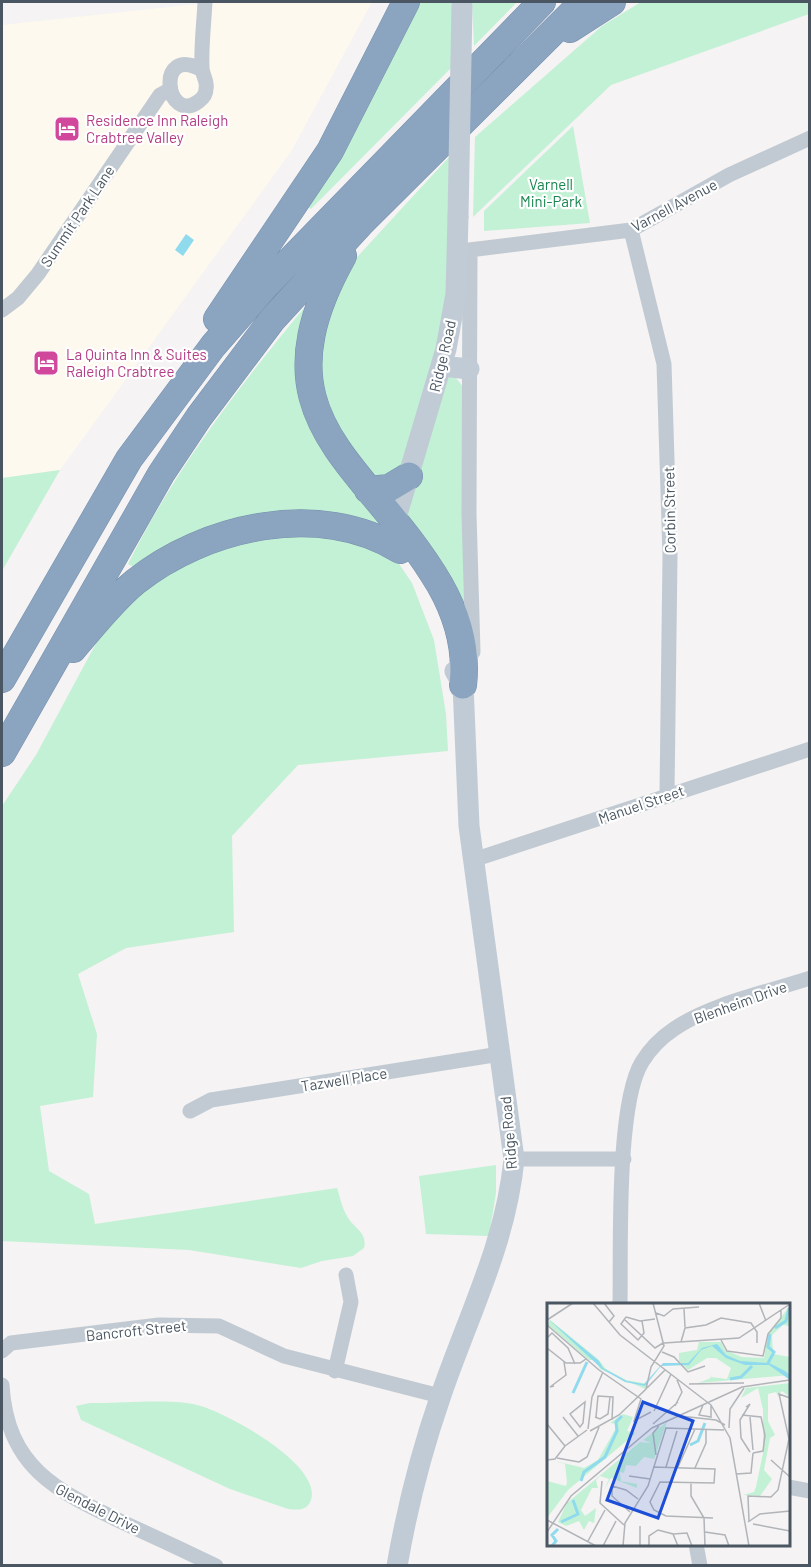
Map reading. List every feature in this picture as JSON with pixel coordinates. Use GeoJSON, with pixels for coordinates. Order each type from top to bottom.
{"type":"FeatureCollection","features":[{"type":"Feature","properties":{"kind":"highway"},"geometry":{"type":"LineString","coordinates":[[2,679],[84,534],[160,414],[212,325],[330,151],[406,2]]}},
{"type":"Feature","properties":{"kind":"highway"},"geometry":{"type":"LineString","coordinates":[[160,414],[213,346],[267,284],[542,2]]}},
{"type":"Feature","properties":{"kind":"highway"},"geometry":{"type":"LineString","coordinates":[[2,753],[104,570],[199,417],[272,320],[362,222],[583,2]]}},
{"type":"Feature","properties":{"kind":"highway"},"geometry":{"type":"LineString","coordinates":[[526,58],[612,2]]}},
{"type":"Feature","properties":{"kind":"highway"},"geometry":{"type":"LineString","coordinates":[[362,222],[321,297],[310,337],[308,369],[310,385],[323,428],[343,460],[395,521],[429,567],[451,606],[465,669],[463,685]]}},
{"type":"Feature","properties":{"kind":"highway"},"geometry":{"type":"LineString","coordinates":[[368,490],[389,488],[409,476]]}},
{"type":"Feature","properties":{"kind":"highway"},"geometry":{"type":"LineString","coordinates":[[37,691],[115,601],[135,583],[170,559],[207,540],[269,526],[314,525],[358,531],[382,538],[400,550]]}},
{"type":"Feature","properties":{"kind":"street"},"geometry":{"type":"LineString","coordinates":[[202,70],[193,65],[182,65],[173,71],[168,80],[169,90],[181,103],[198,102],[206,93],[207,81],[202,70],[205,2]]}},
{"type":"Feature","properties":{"kind":"street","name":"Ridge Road"},"geometry":{"type":"LineString","coordinates":[[463,3],[458,217],[464,250],[469,369],[469,535],[473,636],[472,669],[463,685]]}},
{"type":"Feature","properties":{"kind":"street","name":"Summit Park Lane"},"geometry":{"type":"LineString","coordinates":[[2,310],[18,298],[38,274],[160,95],[169,90]]}},
{"type":"Feature","properties":{"kind":"street","name":"Varnell Avenue"},"geometry":{"type":"LineString","coordinates":[[464,250],[631,230],[729,175],[810,138]]}},
{"type":"Feature","properties":{"kind":"street","name":"Corbin Street"},"geometry":{"type":"LineString","coordinates":[[631,230],[664,364],[670,556],[668,794]]}},
{"type":"Feature","properties":{"kind":"street","name":"Ridge Road"},"geometry":{"type":"LineString","coordinates":[[397,1566],[416,1470],[440,1396],[488,1275],[510,1196],[514,1159],[473,860],[466,789],[463,685],[454,669],[451,648],[437,608],[421,577],[400,550],[395,535],[395,521],[442,366],[464,250]]}},
{"type":"Feature","properties":{"kind":"street"},"geometry":{"type":"LineString","coordinates":[[442,366],[469,369]]}},
{"type":"Feature","properties":{"kind":"street","name":"Manuel Street"},"geometry":{"type":"LineString","coordinates":[[473,860],[810,749]]}},
{"type":"Feature","properties":{"kind":"street","name":"Blenheim Drive"},"geometry":{"type":"LineString","coordinates":[[620,1303],[624,1159],[630,1096],[641,1063],[655,1045],[674,1029],[693,1018],[810,978]]}},
{"type":"Feature","properties":{"kind":"street","name":"Tazwell Place"},"geometry":{"type":"LineString","coordinates":[[190,1111],[211,1100],[500,1054]]}},
{"type":"Feature","properties":{"kind":"street"},"geometry":{"type":"LineString","coordinates":[[514,1159],[624,1159]]}},
{"type":"Feature","properties":{"kind":"street"},"geometry":{"type":"LineString","coordinates":[[335,1371],[351,1302],[346,1275]]}},
{"type":"Feature","properties":{"kind":"street","name":"Bancroft Street"},"geometry":{"type":"LineString","coordinates":[[2,1350],[11,1343],[159,1325],[219,1326],[284,1356],[335,1371],[440,1396]]}},
{"type":"Feature","properties":{"kind":"street","name":"Glendale Drive"},"geometry":{"type":"LineString","coordinates":[[2,1385],[9,1424],[18,1447],[32,1467],[55,1487],[216,1566]]}},
{"type":"Feature","properties":{"kind":"street"},"geometry":{"type":"LineString","coordinates":[[790,1487],[810,1491]]}},
{"type":"Feature","properties":{"kind":"street"},"geometry":{"type":"LineString","coordinates":[[696,1546],[700,1566]]}},
{"type":"Feature","properties":{"kind":"shaded area"},"geometry":{"type":"Polygon","coordinates":[[[216,2],[372,2],[292,150],[60,470],[2,478],[2,25],[216,2]]]}},
{"type":"Feature","properties":{"kind":"green space"},"geometry":{"type":"Polygon","coordinates":[[[412,2],[453,2],[452,67],[311,209],[306,205],[412,2]]]}},
{"type":"Feature","properties":{"kind":"green space"},"geometry":{"type":"Polygon","coordinates":[[[472,2],[517,2],[474,46],[472,2]]]}},
{"type":"Feature","properties":{"kind":"green space"},"geometry":{"type":"Polygon","coordinates":[[[641,2],[809,2],[809,14],[611,85],[473,217],[475,137],[602,26],[641,2]]]}},
{"type":"Feature","properties":{"kind":"green space","name":"Varnell Mini-Park"},"geometry":{"type":"Polygon","coordinates":[[[573,126],[590,223],[484,231],[484,211],[573,126]]]}},
{"type":"Feature","properties":{"kind":"green space"},"geometry":{"type":"Polygon","coordinates":[[[450,156],[448,306],[400,471],[371,479],[348,456],[314,361],[336,280],[450,156]]]}},
{"type":"Feature","properties":{"kind":"green space"},"geometry":{"type":"Polygon","coordinates":[[[304,308],[308,311],[300,351],[388,523],[379,532],[316,519],[138,569],[128,564],[166,496],[208,431],[304,308]]]}},
{"type":"Feature","properties":{"kind":"green space"},"geometry":{"type":"Polygon","coordinates":[[[446,378],[456,378],[463,387],[465,613],[401,519],[446,378]]]}},
{"type":"Feature","properties":{"kind":"green space"},"geometry":{"type":"Polygon","coordinates":[[[60,470],[2,571],[2,478],[60,470]]]}},
{"type":"Feature","properties":{"kind":"green space"},"geometry":{"type":"Polygon","coordinates":[[[321,533],[393,555],[412,583],[434,640],[446,714],[448,751],[298,765],[232,836],[234,932],[126,948],[78,974],[97,1034],[93,1097],[40,1106],[49,1171],[89,1194],[95,1224],[337,1188],[345,1213],[364,1238],[364,1248],[353,1256],[322,1261],[301,1268],[189,1250],[2,1241],[2,806],[36,755],[101,634],[127,604],[163,574],[247,538],[321,533]]]}},
{"type":"Feature","properties":{"kind":"green space"},"geometry":{"type":"Polygon","coordinates":[[[496,1165],[496,1193],[489,1236],[426,1234],[419,1176],[496,1165]]]}},
{"type":"Feature","properties":{"kind":"green space"},"geometry":{"type":"Polygon","coordinates":[[[178,1402],[217,1412],[253,1431],[289,1458],[303,1472],[311,1486],[311,1500],[305,1508],[288,1509],[230,1489],[81,1420],[76,1406],[90,1403],[178,1402]]]}},
{"type":"Feature","properties":{"kind":"water"},"geometry":{"type":"Polygon","coordinates":[[[186,234],[194,240],[183,256],[175,250],[186,234]]]}},
{"type":"Feature","properties":{"kind":"place","name":"Residence Inn Raleigh Crabtree Valley"},"geometry":{"type":"Point","coordinates":[67,129]}},
{"type":"Feature","properties":{"kind":"place","name":"La Quinta Inn & Suites Raleigh Crabtree"},"geometry":{"type":"Point","coordinates":[46,363]}}]}
